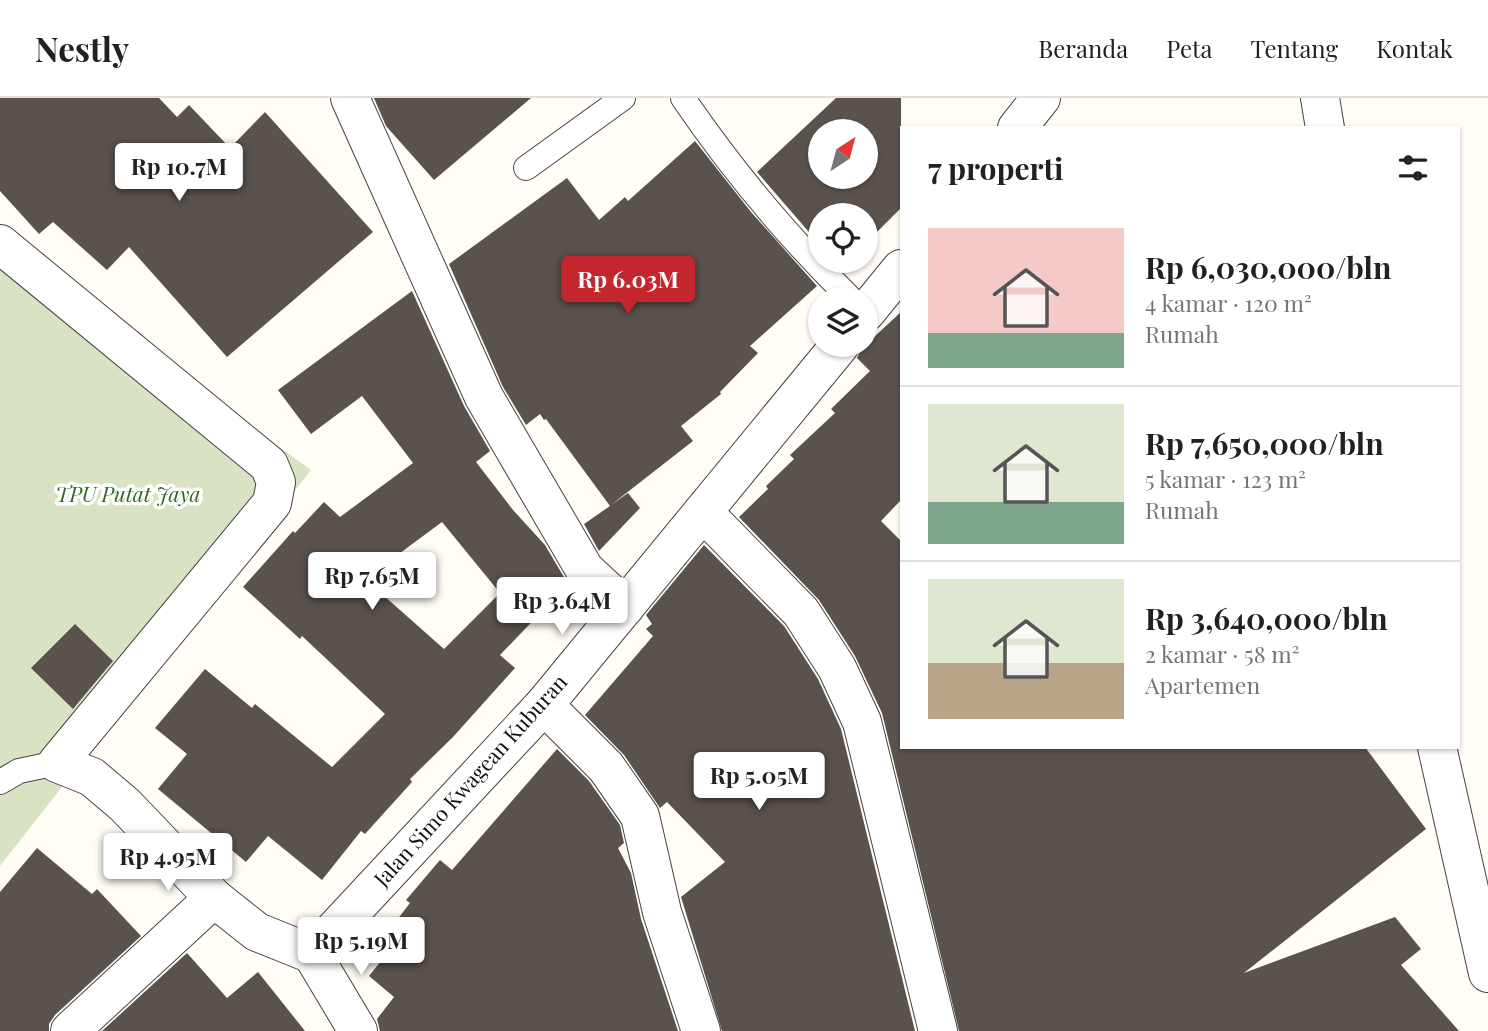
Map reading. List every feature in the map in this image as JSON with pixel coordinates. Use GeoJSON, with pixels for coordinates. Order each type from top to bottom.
{"type":"FeatureCollection","features":[{"type":"Feature","properties":{"kind":"street"},"geometry":{"type":"LineString","coordinates":[[350,98],[484,397],[585,570],[625,607]]}},
{"type":"Feature","properties":{"kind":"street"},"geometry":{"type":"LineString","coordinates":[[1320,98],[1325,126]]}},
{"type":"Feature","properties":{"kind":"street"},"geometry":{"type":"LineString","coordinates":[[0,244],[269,465],[276,482],[272,503],[57,763],[92,777],[125,805],[214,898],[257,932],[312,954],[358,1031]]}},
{"type":"Feature","properties":{"kind":"street"},"geometry":{"type":"LineString","coordinates":[[878,297],[900,270]]}},
{"type":"Feature","properties":{"kind":"street","name":"Jalan Simo Kwagean Kuburan"},"geometry":{"type":"LineString","coordinates":[[312,954],[544,705],[830,357]]}},
{"type":"Feature","properties":{"kind":"street"},"geometry":{"type":"LineString","coordinates":[[703,512],[801,612],[837,668],[862,722],[939,1031]]}},
{"type":"Feature","properties":{"kind":"street"},"geometry":{"type":"LineString","coordinates":[[544,705],[606,766],[640,816],[662,912],[701,1031]]}},
{"type":"Feature","properties":{"kind":"street"},"geometry":{"type":"LineString","coordinates":[[1437,749],[1488,973]]}},
{"type":"Feature","properties":{"kind":"street"},"geometry":{"type":"LineString","coordinates":[[69,1031],[214,898]]}},
{"type":"Feature","properties":{"kind":"lane"},"geometry":{"type":"LineString","coordinates":[[526,167],[623,98]]}},
{"type":"Feature","properties":{"kind":"lane"},"geometry":{"type":"LineString","coordinates":[[683,98],[758,197],[838,287]]}},
{"type":"Feature","properties":{"kind":"lane"},"geometry":{"type":"LineString","coordinates":[[0,782],[19,771],[57,763]]}},
{"type":"Feature","properties":{"kind":"green space","name":"TPU Putat Jaya"},"geometry":{"type":"Polygon","coordinates":[[[0,244],[311,470],[0,866],[0,244]]]}},
{"type":"Feature","properties":{"kind":"building"},"geometry":{"type":"Polygon","coordinates":[[[0,98],[159,98],[177,117],[189,105],[230,148],[265,112],[373,232],[227,357],[129,247],[107,270],[53,222],[39,234],[0,191],[0,98]]]}},
{"type":"Feature","properties":{"kind":"building"},"geometry":{"type":"Polygon","coordinates":[[[374,98],[531,98],[434,180],[386,126],[374,98]]]}},
{"type":"Feature","properties":{"kind":"building"},"geometry":{"type":"Polygon","coordinates":[[[836,98],[901,98],[900,209],[878,231],[878,203],[808,203],[808,231],[757,172],[808,124],[808,189],[878,189],[878,119],[814,119],[836,98]]]}},
{"type":"Feature","properties":{"kind":"building"},"geometry":{"type":"Polygon","coordinates":[[[695,141],[751,212],[817,286],[808,287],[808,294],[750,346],[758,353],[721,394],[681,426],[693,441],[611,505],[628,493],[640,508],[599,551],[584,524],[610,506],[546,419],[540,414],[526,425],[503,387],[449,264],[567,178],[599,220],[625,197],[628,201],[695,141]]]}},
{"type":"Feature","properties":{"kind":"building"},"geometry":{"type":"Polygon","coordinates":[[[412,291],[464,406],[490,451],[476,462],[513,510],[545,545],[568,584],[500,655],[515,668],[453,737],[410,779],[412,782],[365,834],[361,831],[322,880],[268,836],[246,862],[158,789],[187,754],[155,728],[205,669],[252,708],[255,704],[332,767],[385,714],[302,636],[300,639],[243,587],[293,531],[295,533],[324,502],[340,517],[413,463],[362,396],[311,434],[278,390],[412,291]],[[442,522],[365,579],[444,649],[500,593],[442,522]]]}},
{"type":"Feature","properties":{"kind":"building"},"geometry":{"type":"Polygon","coordinates":[[[900,313],[900,501],[881,521],[900,540],[900,749],[1366,749],[1426,829],[1244,973],[1395,917],[1421,949],[1401,965],[1459,1031],[959,1031],[882,713],[855,656],[819,600],[739,517],[794,459],[790,455],[835,413],[831,409],[870,371],[857,358],[878,357],[878,333],[900,313]]]}},
{"type":"Feature","properties":{"kind":"building"},"geometry":{"type":"Polygon","coordinates":[[[704,545],[784,626],[818,679],[841,729],[915,1031],[722,1031],[681,897],[725,862],[667,802],[660,808],[624,755],[585,715],[653,636],[646,629],[652,624],[646,615],[704,545]]]}},
{"type":"Feature","properties":{"kind":"building"},"geometry":{"type":"Polygon","coordinates":[[[75,624],[113,661],[73,709],[31,668],[75,624]]]}},
{"type":"Feature","properties":{"kind":"building"},"geometry":{"type":"Polygon","coordinates":[[[557,749],[589,781],[620,825],[624,843],[618,848],[631,873],[641,919],[678,1031],[380,1031],[377,1019],[394,997],[369,976],[400,937],[390,929],[410,903],[406,900],[440,860],[452,870],[557,749]]]}},
{"type":"Feature","properties":{"kind":"building"},"geometry":{"type":"Polygon","coordinates":[[[37,848],[92,894],[97,889],[141,936],[55,1015],[49,1024],[49,1031],[0,1031],[0,892],[37,848]]]}},
{"type":"Feature","properties":{"kind":"building"},"geometry":{"type":"Polygon","coordinates":[[[187,953],[227,998],[258,972],[305,1031],[102,1031],[187,953]]]}}]}
